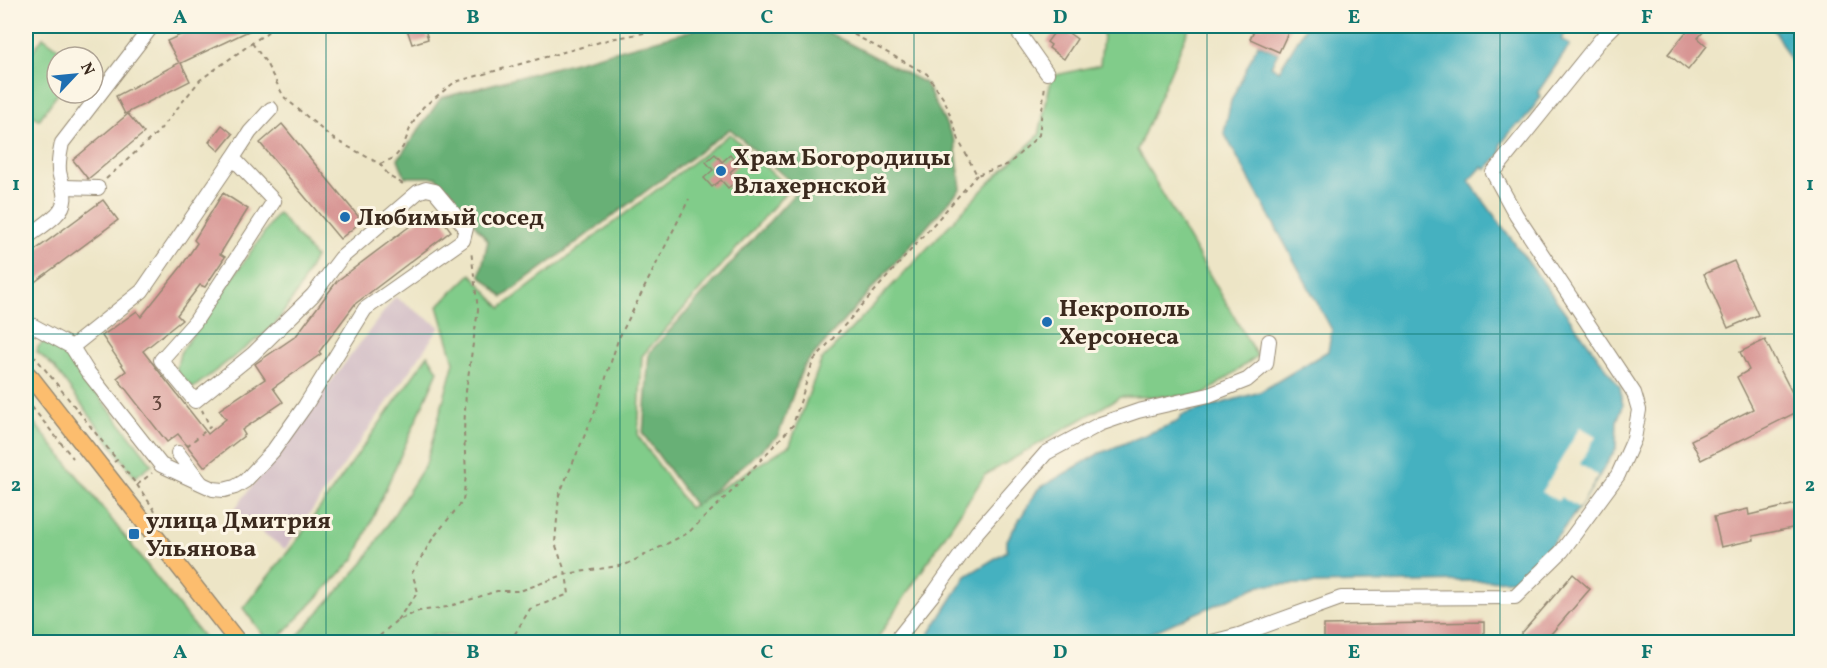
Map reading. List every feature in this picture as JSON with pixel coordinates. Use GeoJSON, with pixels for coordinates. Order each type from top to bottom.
{"type":"FeatureCollection","features":[{"type":"Feature","properties":{"kind":"main road"},"geometry":{"type":"LineString","coordinates":[[26,373],[110,465],[238,642]]}},
{"type":"Feature","properties":{"kind":"street"},"geometry":{"type":"LineString","coordinates":[[26,238],[57,214],[62,206],[65,188],[59,173],[58,158],[62,143],[152,26]]}},
{"type":"Feature","properties":{"kind":"street"},"geometry":{"type":"LineString","coordinates":[[1014,26],[1047,73]]}},
{"type":"Feature","properties":{"kind":"street"},"geometry":{"type":"LineString","coordinates":[[1212,642],[1239,635],[1341,598],[1515,597],[1562,551],[1618,475],[1634,439],[1639,410],[1634,393],[1516,215],[1493,173],[1614,26]]}},
{"type":"Feature","properties":{"kind":"street"},"geometry":{"type":"LineString","coordinates":[[72,347],[142,291],[250,132],[271,110]]}},
{"type":"Feature","properties":{"kind":"street"},"geometry":{"type":"LineString","coordinates":[[26,322],[72,347],[87,371],[161,465],[213,489],[224,490],[245,481],[273,450],[305,406],[365,309],[463,240],[466,233],[464,225],[438,194],[422,191],[341,258],[307,301],[253,354],[195,401],[161,360],[195,322],[274,201],[233,158]]}},
{"type":"Feature","properties":{"kind":"street"},"geometry":{"type":"LineString","coordinates":[[65,188],[98,188]]}},
{"type":"Feature","properties":{"kind":"street"},"geometry":{"type":"LineString","coordinates":[[895,642],[934,593],[977,532],[1046,453],[1100,424],[1138,411],[1209,395],[1247,380],[1266,364],[1269,341]]}},
{"type":"Feature","properties":{"kind":"street"},"geometry":{"type":"LineString","coordinates":[[178,453],[202,484]]}},
{"type":"Feature","properties":{"kind":"path"},"geometry":{"type":"LineString","coordinates":[[26,33],[32,26]]}},
{"type":"Feature","properties":{"kind":"path"},"geometry":{"type":"LineString","coordinates":[[98,188],[158,132],[200,80],[276,26]]}},
{"type":"Feature","properties":{"kind":"path"},"geometry":{"type":"LineString","coordinates":[[380,164],[394,158],[403,147],[411,126],[423,107],[455,82],[611,39],[682,26]]}},
{"type":"Feature","properties":{"kind":"path"},"geometry":{"type":"LineString","coordinates":[[838,26],[927,74],[945,101],[960,143],[977,176]]}},
{"type":"Feature","properties":{"kind":"path"},"geometry":{"type":"LineString","coordinates":[[252,43],[265,61],[284,97],[332,138],[380,164],[390,177],[422,191]]}},
{"type":"Feature","properties":{"kind":"path"},"geometry":{"type":"LineString","coordinates":[[396,621],[419,611],[447,607],[497,591],[520,591],[566,574],[624,565],[688,533],[731,492],[793,425],[813,361],[977,176],[1009,164],[1039,135],[1047,73]]}},
{"type":"Feature","properties":{"kind":"path"},"geometry":{"type":"LineString","coordinates":[[510,642],[530,609],[569,594],[566,574],[555,543],[559,495],[596,409],[618,340],[689,198]]}},
{"type":"Feature","properties":{"kind":"path"},"geometry":{"type":"LineString","coordinates":[[373,642],[396,621],[418,592],[412,573],[433,538],[463,501],[466,475],[464,432],[466,391],[478,310],[473,255],[466,233]]}},
{"type":"Feature","properties":{"kind":"path"},"geometry":{"type":"LineString","coordinates":[[26,349],[36,358],[110,465],[137,485],[161,465]]}},
{"type":"Feature","properties":{"kind":"path"},"geometry":{"type":"LineString","coordinates":[[178,453],[210,427],[206,415],[195,401]]}},
{"type":"Feature","properties":{"kind":"shaded area"},"geometry":{"type":"Polygon","coordinates":[[[395,297],[440,327],[285,549],[233,511],[395,297]]]}},
{"type":"Feature","properties":{"kind":"green space"},"geometry":{"type":"Polygon","coordinates":[[[702,26],[816,26],[925,83],[955,142],[961,188],[803,367],[778,436],[695,506],[643,434],[649,353],[799,189],[730,129],[503,297],[480,275],[488,241],[436,177],[405,177],[398,159],[441,98],[702,26]]]}},
{"type":"Feature","properties":{"kind":"green space","name":"Некрополь Херсонеса"},"geometry":{"type":"Polygon","coordinates":[[[1104,26],[1190,26],[1137,150],[1257,356],[1202,396],[1120,397],[985,475],[875,642],[762,642],[727,636],[715,642],[508,642],[505,638],[433,635],[423,642],[292,642],[363,563],[426,464],[454,362],[438,306],[471,274],[501,308],[730,134],[789,189],[642,356],[638,436],[689,508],[790,445],[821,361],[987,185],[1039,135],[1052,76],[1100,65],[1104,26]]]}},
{"type":"Feature","properties":{"kind":"green space"},"geometry":{"type":"Polygon","coordinates":[[[43,37],[54,45],[45,45],[45,105],[50,105],[39,120],[26,110],[26,60],[43,37]]]}},
{"type":"Feature","properties":{"kind":"green space"},"geometry":{"type":"Polygon","coordinates":[[[278,213],[315,257],[298,291],[274,326],[193,388],[176,371],[180,353],[278,213]]]}},
{"type":"Feature","properties":{"kind":"green space"},"geometry":{"type":"Polygon","coordinates":[[[43,342],[70,359],[152,464],[135,477],[54,367],[37,352],[43,342]]]}},
{"type":"Feature","properties":{"kind":"green space"},"geometry":{"type":"Polygon","coordinates":[[[428,355],[438,371],[355,558],[275,642],[268,642],[243,608],[295,543],[428,355]]]}},
{"type":"Feature","properties":{"kind":"green space"},"geometry":{"type":"Polygon","coordinates":[[[26,413],[80,479],[207,642],[26,641],[26,413]]]}},
{"type":"Feature","properties":{"kind":"water"},"geometry":{"type":"Polygon","coordinates":[[[1306,26],[1571,26],[1561,39],[1570,45],[1538,92],[1541,97],[1522,123],[1515,126],[1501,144],[1501,154],[1486,169],[1482,167],[1469,181],[1620,387],[1623,406],[1617,421],[1616,449],[1579,508],[1538,562],[1519,580],[1261,585],[1130,642],[924,642],[966,576],[1007,551],[1007,540],[1038,489],[1098,454],[1177,422],[1182,415],[1260,392],[1328,351],[1332,330],[1224,133],[1231,101],[1258,44],[1278,53],[1271,66],[1279,71],[1306,26]]]}},
{"type":"Feature","properties":{"kind":"water"},"geometry":{"type":"Polygon","coordinates":[[[1772,26],[1801,26],[1801,75],[1793,65],[1772,26]]]}},
{"type":"Feature","properties":{"kind":"pier"},"geometry":{"type":"Polygon","coordinates":[[[1580,427],[1596,436],[1580,464],[1598,476],[1579,508],[1561,497],[1558,501],[1542,492],[1580,427]]]}},
{"type":"Feature","properties":{"kind":"building"},"geometry":{"type":"Polygon","coordinates":[[[200,26],[259,26],[181,63],[190,81],[125,114],[116,96],[179,63],[167,41],[200,26]]]}},
{"type":"Feature","properties":{"kind":"building"},"geometry":{"type":"Polygon","coordinates":[[[406,26],[424,26],[428,39],[412,44],[406,26]]]}},
{"type":"Feature","properties":{"kind":"building"},"geometry":{"type":"Polygon","coordinates":[[[1256,26],[1291,26],[1279,52],[1250,39],[1256,26]]]}},
{"type":"Feature","properties":{"kind":"building"},"geometry":{"type":"Polygon","coordinates":[[[1691,26],[1708,26],[1698,38],[1707,46],[1688,70],[1668,54],[1691,26]]]}},
{"type":"Feature","properties":{"kind":"building"},"geometry":{"type":"Polygon","coordinates":[[[1063,29],[1077,39],[1064,59],[1049,48],[1051,45],[1047,42],[1056,30],[1060,33],[1063,29]]]}},
{"type":"Feature","properties":{"kind":"building"},"geometry":{"type":"Polygon","coordinates":[[[128,114],[144,133],[88,179],[73,160],[128,114]]]}},
{"type":"Feature","properties":{"kind":"building"},"geometry":{"type":"Polygon","coordinates":[[[282,124],[362,221],[340,239],[260,143],[282,124]]]}},
{"type":"Feature","properties":{"kind":"building"},"geometry":{"type":"Polygon","coordinates":[[[222,125],[233,134],[219,151],[209,142],[222,125]]]}},
{"type":"Feature","properties":{"kind":"building","name":"Храм Богородицы Влахернской"},"geometry":{"type":"Polygon","coordinates":[[[715,154],[722,162],[730,155],[738,165],[730,172],[737,181],[728,188],[721,180],[712,187],[704,178],[713,170],[706,162],[715,154]]]}},
{"type":"Feature","properties":{"kind":"building"},"geometry":{"type":"Polygon","coordinates":[[[223,193],[248,209],[220,254],[225,257],[205,287],[200,285],[177,315],[182,320],[143,351],[208,434],[226,419],[219,410],[265,379],[255,364],[296,336],[337,281],[434,208],[451,231],[355,304],[319,352],[321,354],[273,388],[283,402],[242,430],[245,435],[204,467],[178,434],[167,442],[117,378],[126,371],[102,336],[137,311],[141,317],[197,243],[194,240],[223,193]]]}},
{"type":"Feature","properties":{"kind":"building"},"geometry":{"type":"Polygon","coordinates":[[[103,200],[118,220],[32,284],[26,275],[26,257],[103,200]]]}},
{"type":"Feature","properties":{"kind":"building"},"geometry":{"type":"Polygon","coordinates":[[[1734,261],[1758,315],[1728,328],[1704,274],[1734,261]]]}},
{"type":"Feature","properties":{"kind":"building"},"geometry":{"type":"Polygon","coordinates":[[[1765,340],[1801,410],[1701,460],[1691,440],[1753,409],[1737,377],[1749,370],[1740,352],[1765,340]]]}},
{"type":"Feature","properties":{"kind":"building"},"geometry":{"type":"Polygon","coordinates":[[[1800,503],[1802,526],[1753,536],[1754,540],[1721,547],[1714,517],[1748,509],[1749,515],[1800,503]]]}},
{"type":"Feature","properties":{"kind":"building"},"geometry":{"type":"Polygon","coordinates":[[[1573,574],[1590,589],[1544,642],[1514,642],[1573,574]]]}},
{"type":"Feature","properties":{"kind":"building"},"geometry":{"type":"Polygon","coordinates":[[[1484,622],[1484,642],[1324,642],[1324,625],[1484,622]]]}},
{"type":"Feature","properties":{"kind":"place","name":"Храм Богородицы Влахернской"},"geometry":{"type":"Point","coordinates":[721,171]}},
{"type":"Feature","properties":{"kind":"place","name":"Любимый сосед"},"geometry":{"type":"Point","coordinates":[345,217]}},
{"type":"Feature","properties":{"kind":"place","name":"Некрополь Херсонеса"},"geometry":{"type":"Point","coordinates":[1047,322]}},
{"type":"Feature","properties":{"kind":"place","name":"улица Дмитрия Ульянова"},"geometry":{"type":"Point","coordinates":[134,534]}}]}
